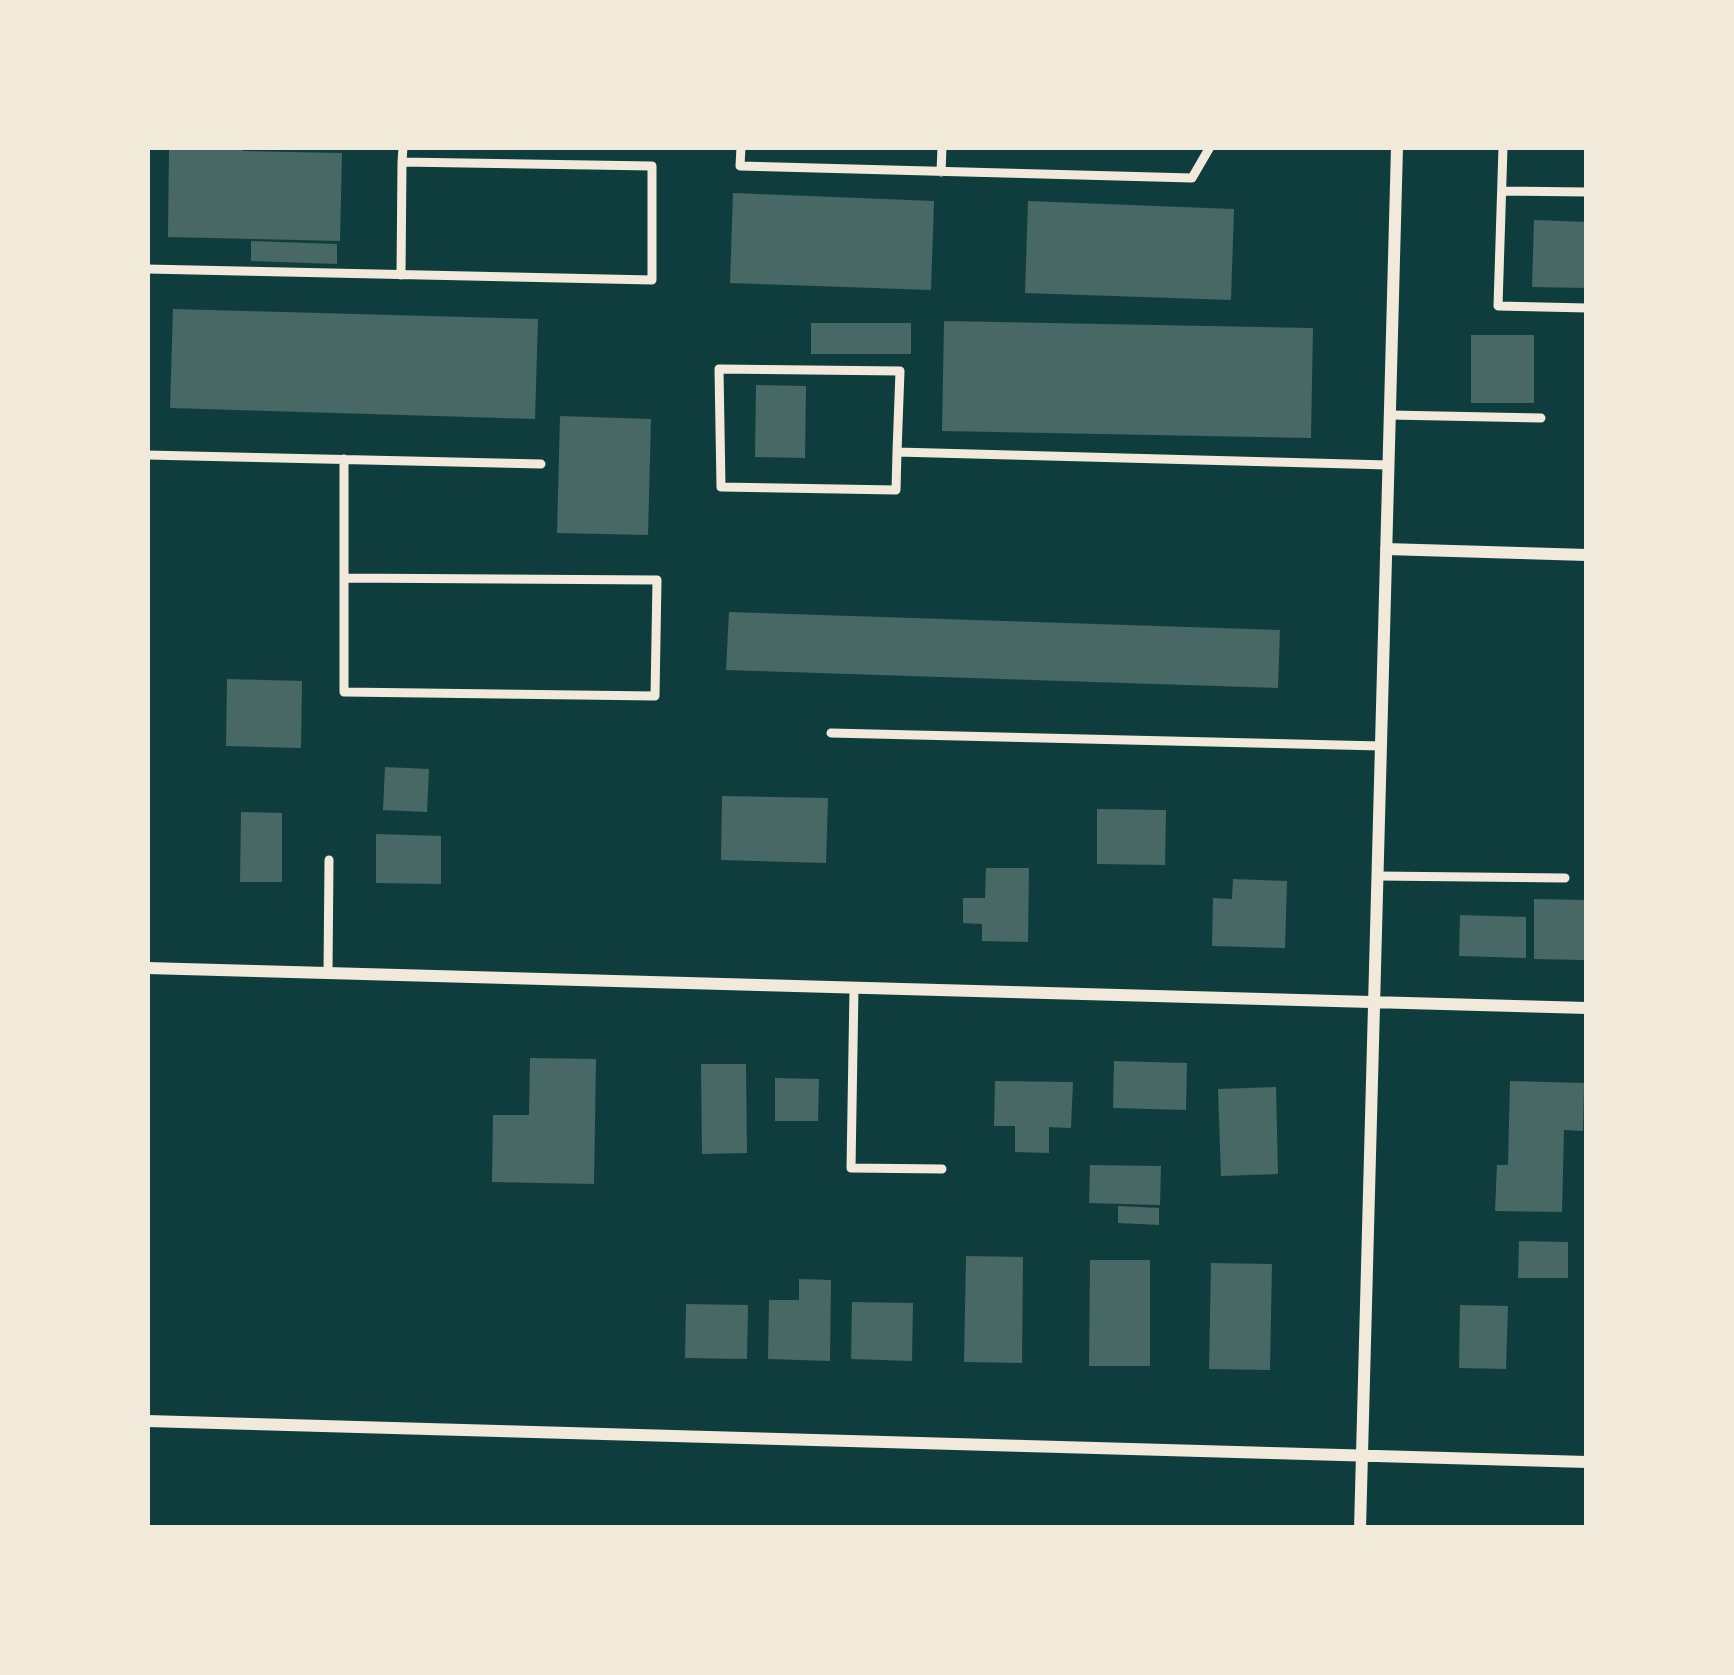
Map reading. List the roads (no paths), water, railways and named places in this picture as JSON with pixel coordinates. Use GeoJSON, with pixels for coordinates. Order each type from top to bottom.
{"type":"FeatureCollection","features":[{"type":"Feature","properties":{"kind":"street"},"geometry":{"type":"LineString","coordinates":[[1360,1528],[1397,147]]}},
{"type":"Feature","properties":{"kind":"street"},"geometry":{"type":"LineString","coordinates":[[1386,549],[1587,555]]}},
{"type":"Feature","properties":{"kind":"street"},"geometry":{"type":"LineString","coordinates":[[147,968],[1587,1008]]}},
{"type":"Feature","properties":{"kind":"street"},"geometry":{"type":"LineString","coordinates":[[147,1421],[1587,1462]]}},
{"type":"Feature","properties":{"kind":"lane"},"geometry":{"type":"LineString","coordinates":[[401,275],[403,147]]}},
{"type":"Feature","properties":{"kind":"lane"},"geometry":{"type":"LineString","coordinates":[[741,147],[740,166],[1192,178],[1210,147]]}},
{"type":"Feature","properties":{"kind":"lane"},"geometry":{"type":"LineString","coordinates":[[941,172],[942,147]]}},
{"type":"Feature","properties":{"kind":"lane"},"geometry":{"type":"LineString","coordinates":[[1503,147],[1498,306],[1587,308]]}},
{"type":"Feature","properties":{"kind":"lane"},"geometry":{"type":"LineString","coordinates":[[147,269],[652,280],[652,166],[402,163]]}},
{"type":"Feature","properties":{"kind":"lane"},"geometry":{"type":"LineString","coordinates":[[1502,191],[1587,192]]}},
{"type":"Feature","properties":{"kind":"lane"},"geometry":{"type":"LineString","coordinates":[[719,369],[900,371],[898,452],[896,490],[721,487],[719,369]]}},
{"type":"Feature","properties":{"kind":"lane"},"geometry":{"type":"LineString","coordinates":[[1390,415],[1541,418]]}},
{"type":"Feature","properties":{"kind":"lane"},"geometry":{"type":"LineString","coordinates":[[898,452],[1388,465]]}},
{"type":"Feature","properties":{"kind":"lane"},"geometry":{"type":"LineString","coordinates":[[147,455],[542,464]]}},
{"type":"Feature","properties":{"kind":"lane"},"geometry":{"type":"LineString","coordinates":[[344,459],[344,578],[344,692],[655,696],[657,580],[344,578]]}},
{"type":"Feature","properties":{"kind":"lane"},"geometry":{"type":"LineString","coordinates":[[831,733],[1381,746]]}},
{"type":"Feature","properties":{"kind":"lane"},"geometry":{"type":"LineString","coordinates":[[328,973],[329,860]]}},
{"type":"Feature","properties":{"kind":"lane"},"geometry":{"type":"LineString","coordinates":[[1378,876],[1565,878]]}},
{"type":"Feature","properties":{"kind":"lane"},"geometry":{"type":"LineString","coordinates":[[854,988],[851,1168],[942,1169]]}}]}
